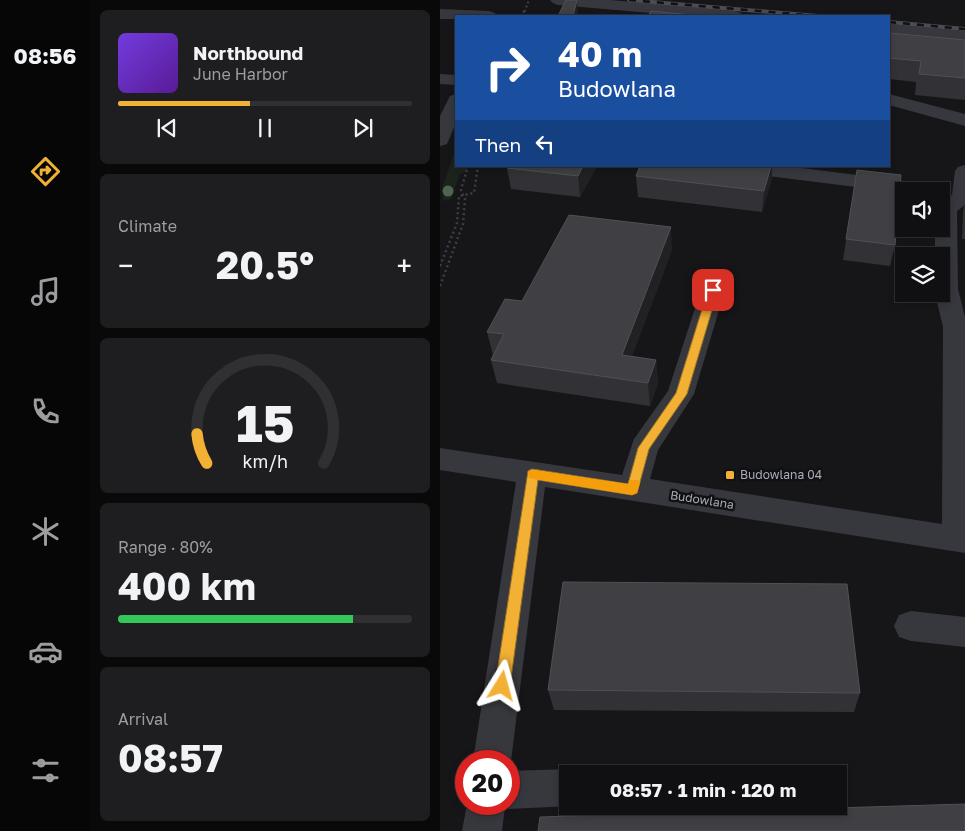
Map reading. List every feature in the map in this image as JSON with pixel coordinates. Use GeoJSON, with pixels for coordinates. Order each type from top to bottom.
{"type":"FeatureCollection","features":[{"type":"Feature","properties":{"kind":"street"},"geometry":{"type":"LineString","coordinates":[[489,15],[495,0]]}},
{"type":"Feature","properties":{"kind":"street"},"geometry":{"type":"LineString","coordinates":[[558,0],[724,15]]}},
{"type":"Feature","properties":{"kind":"street"},"geometry":{"type":"LineString","coordinates":[[440,14],[464,15]]}},
{"type":"Feature","properties":{"kind":"street"},"geometry":{"type":"LineString","coordinates":[[890,29],[965,36]]}},
{"type":"Feature","properties":{"kind":"street"},"geometry":{"type":"LineString","coordinates":[[440,79],[455,80]]}},
{"type":"Feature","properties":{"kind":"street"},"geometry":{"type":"LineString","coordinates":[[890,99],[965,120]]}},
{"type":"Feature","properties":{"kind":"street"},"geometry":{"type":"LineString","coordinates":[[446,138],[449,108]]}},
{"type":"Feature","properties":{"kind":"street"},"geometry":{"type":"LineString","coordinates":[[743,167],[895,186]]}},
{"type":"Feature","properties":{"kind":"street"},"geometry":{"type":"LineString","coordinates":[[961,540],[955,327],[946,289],[946,208],[956,196],[965,171]]}},
{"type":"Feature","properties":{"kind":"street"},"geometry":{"type":"LineString","coordinates":[[632,490],[644,448],[681,394],[713,290]]}},
{"type":"Feature","properties":{"kind":"street","name":"Budowlana"},"geometry":{"type":"LineString","coordinates":[[440,459],[961,540]]}},
{"type":"Feature","properties":{"kind":"street"},"geometry":{"type":"LineString","coordinates":[[494,750],[532,474]]}},
{"type":"Feature","properties":{"kind":"street"},"geometry":{"type":"LineString","coordinates":[[910,626],[965,632]]}},
{"type":"Feature","properties":{"kind":"street"},"geometry":{"type":"LineString","coordinates":[[520,790],[559,788]]}},
{"type":"Feature","properties":{"kind":"street"},"geometry":{"type":"LineString","coordinates":[[482,831],[484,815]]}},
{"type":"Feature","properties":{"kind":"path"},"geometry":{"type":"LineString","coordinates":[[523,15],[529,0]]}},
{"type":"Feature","properties":{"kind":"path"},"geometry":{"type":"LineString","coordinates":[[521,15],[525,10]]}},
{"type":"Feature","properties":{"kind":"path"},"geometry":{"type":"LineString","coordinates":[[440,286],[464,223],[465,196],[462,190],[468,167]]}},
{"type":"Feature","properties":{"kind":"path"},"geometry":{"type":"LineString","coordinates":[[440,266],[457,223],[459,196],[474,193],[478,167]]}},
{"type":"Feature","properties":{"kind":"shaded area"},"geometry":{"type":"Polygon","coordinates":[[[455,151],[455,167],[467,167],[467,171],[460,174],[451,199],[443,201],[443,185],[455,151]]]}},
{"type":"Feature","properties":{"kind":"building"},"geometry":{"type":"Polygon","coordinates":[[[566,0],[577,0],[573,15],[558,15],[566,0]]]}},
{"type":"Feature","properties":{"kind":"building"},"geometry":{"type":"Polygon","coordinates":[[[651,11],[692,15],[649,15],[651,11]]]}},
{"type":"Feature","properties":{"kind":"building"},"geometry":{"type":"Polygon","coordinates":[[[890,33],[965,40],[965,78],[919,74],[921,61],[890,58],[890,33]]]}},
{"type":"Feature","properties":{"kind":"building"},"geometry":{"type":"Polygon","coordinates":[[[508,167],[582,167],[578,176],[508,167]]]}},
{"type":"Feature","properties":{"kind":"building"},"geometry":{"type":"Polygon","coordinates":[[[640,167],[771,167],[764,191],[636,176],[640,167]]]}},
{"type":"Feature","properties":{"kind":"building"},"geometry":{"type":"Polygon","coordinates":[[[857,170],[901,175],[900,182],[895,182],[895,245],[846,239],[857,170]]]}},
{"type":"Feature","properties":{"kind":"building"},"geometry":{"type":"Polygon","coordinates":[[[569,215],[671,227],[622,355],[656,360],[648,383],[491,360],[504,334],[487,332],[505,299],[522,301],[569,215]]]}},
{"type":"Feature","properties":{"kind":"building"},"geometry":{"type":"Polygon","coordinates":[[[563,582],[847,584],[860,693],[548,690],[563,582]]]}},
{"type":"Feature","properties":{"kind":"building"},"geometry":{"type":"Polygon","coordinates":[[[965,804],[965,831],[538,831],[540,817],[605,815],[847,815],[847,808],[965,804]]]}},
{"type":"Feature","properties":{"kind":"railway"},"geometry":{"type":"LineString","coordinates":[[629,0],[806,15]]}},
{"type":"Feature","properties":{"kind":"railway"},"geometry":{"type":"LineString","coordinates":[[890,22],[965,29]]}},
{"type":"Feature","properties":{"kind":"slow traffic"},"geometry":{"type":"LineString","coordinates":[[534,474],[632,490],[634,483]]}},
{"type":"Feature","properties":{"kind":"place","name":"Budowlana 04"},"geometry":{"type":"Point","coordinates":[730,475]}},
{"type":"Feature","properties":{"kind":"route"},"geometry":{"type":"LineString","coordinates":[[502,686],[532,474],[632,490],[644,448],[681,394],[713,290]]}}]}
